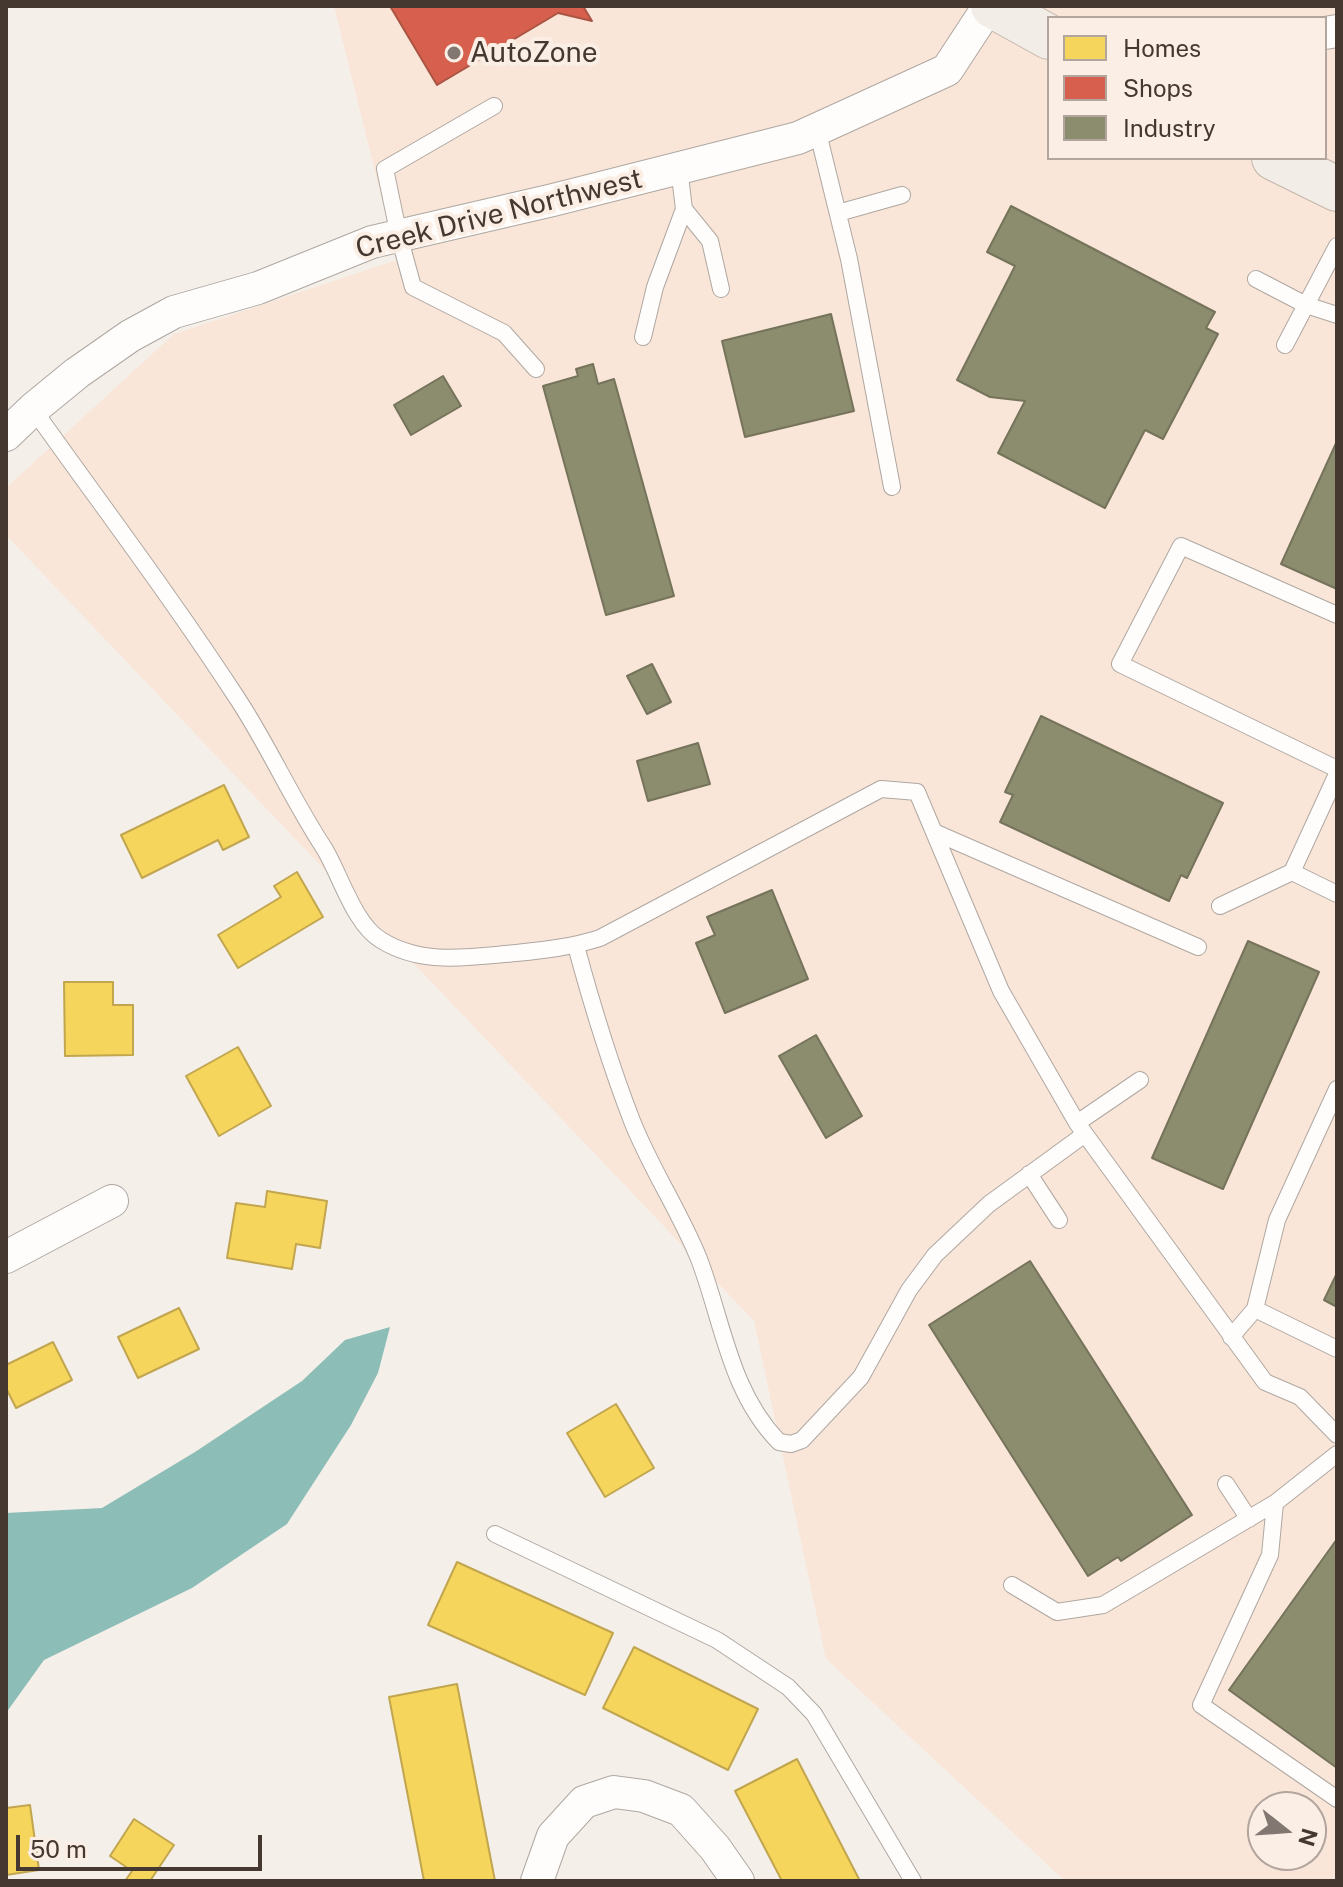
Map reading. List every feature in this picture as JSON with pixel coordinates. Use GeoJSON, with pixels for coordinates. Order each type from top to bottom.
{"type":"FeatureCollection","features":[{"type":"Feature","properties":{"kind":"main road"},"geometry":{"type":"LineString","coordinates":[[991,6],[1047,36]]}},
{"type":"Feature","properties":{"kind":"main road"},"geometry":{"type":"LineString","coordinates":[[1278,160],[1337,189]]}},
{"type":"Feature","properties":{"kind":"street","name":"Creek Drive Northwest"},"geometry":{"type":"LineString","coordinates":[[15,421],[130,336],[174,312],[258,288],[372,242],[798,138],[947,70],[991,6]]}},
{"type":"Feature","properties":{"kind":"street"},"geometry":{"type":"LineString","coordinates":[[6,1257],[112,1201]]}},
{"type":"Feature","properties":{"kind":"street"},"geometry":{"type":"LineString","coordinates":[[537,1881],[553,1836],[584,1802],[614,1792],[644,1796],[681,1810],[715,1848],[738,1881]]}},
{"type":"Feature","properties":{"kind":"lane"},"geometry":{"type":"LineString","coordinates":[[494,106],[385,169],[413,287],[504,333],[536,369]]}},
{"type":"Feature","properties":{"kind":"lane"},"geometry":{"type":"LineString","coordinates":[[817,129],[852,274],[892,487]]}},
{"type":"Feature","properties":{"kind":"lane"},"geometry":{"type":"LineString","coordinates":[[643,337],[655,287],[684,209],[679,168]]}},
{"type":"Feature","properties":{"kind":"lane"},"geometry":{"type":"LineString","coordinates":[[838,213],[902,195]]}},
{"type":"Feature","properties":{"kind":"lane"},"geometry":{"type":"LineString","coordinates":[[684,209],[710,241],[721,289]]}},
{"type":"Feature","properties":{"kind":"lane"},"geometry":{"type":"LineString","coordinates":[[1285,345],[1337,246]]}},
{"type":"Feature","properties":{"kind":"lane"},"geometry":{"type":"LineString","coordinates":[[1256,279],[1306,305],[1337,315]]}},
{"type":"Feature","properties":{"kind":"lane"},"geometry":{"type":"LineString","coordinates":[[15,421],[194,634],[241,705],[327,853],[360,917],[377,939],[405,953],[452,959],[576,946],[600,938],[881,789],[917,792],[1001,991],[1081,1129],[1265,1382],[1300,1397],[1337,1435]]}},
{"type":"Feature","properties":{"kind":"lane"},"geometry":{"type":"LineString","coordinates":[[1220,906],[1292,872],[1337,771],[1120,664],[1181,546],[1337,615]]}},
{"type":"Feature","properties":{"kind":"lane"},"geometry":{"type":"LineString","coordinates":[[934,832],[1198,947]]}},
{"type":"Feature","properties":{"kind":"lane"},"geometry":{"type":"LineString","coordinates":[[1292,872],[1337,894]]}},
{"type":"Feature","properties":{"kind":"lane"},"geometry":{"type":"LineString","coordinates":[[576,946],[596,1017],[633,1124],[694,1249],[745,1395],[779,1442],[791,1444],[802,1440],[861,1377],[909,1290],[935,1255],[977,1215],[1140,1080]]}},
{"type":"Feature","properties":{"kind":"lane"},"geometry":{"type":"LineString","coordinates":[[1231,1337],[1255,1309],[1277,1220],[1337,1089]]}},
{"type":"Feature","properties":{"kind":"lane"},"geometry":{"type":"LineString","coordinates":[[1029,1174],[1059,1220]]}},
{"type":"Feature","properties":{"kind":"lane"},"geometry":{"type":"LineString","coordinates":[[1255,1309],[1337,1349]]}},
{"type":"Feature","properties":{"kind":"lane"},"geometry":{"type":"LineString","coordinates":[[1012,1585],[1057,1612],[1103,1605],[1275,1503],[1337,1454]]}},
{"type":"Feature","properties":{"kind":"lane"},"geometry":{"type":"LineString","coordinates":[[1226,1484],[1249,1519]]}},
{"type":"Feature","properties":{"kind":"lane"},"geometry":{"type":"LineString","coordinates":[[1275,1503],[1270,1555],[1201,1705],[1337,1799]]}},
{"type":"Feature","properties":{"kind":"lane"},"geometry":{"type":"LineString","coordinates":[[495,1534],[717,1640],[788,1687],[814,1714],[913,1881]]}},
{"type":"Feature","properties":{"kind":"shaded area"},"geometry":{"type":"Polygon","coordinates":[[[334,6],[1337,6],[1337,1881],[1065,1881],[826,1659],[754,1321],[6,535],[6,488],[174,334],[397,260],[334,6]]]}},
{"type":"Feature","properties":{"kind":"water"},"geometry":{"type":"Polygon","coordinates":[[[390,1327],[378,1373],[351,1425],[287,1524],[192,1588],[44,1660],[6,1713],[6,1513],[102,1508],[195,1452],[302,1381],[345,1340],[390,1327]]]}},
{"type":"Feature","properties":{"kind":"building: Homes"},"geometry":{"type":"Polygon","coordinates":[[[224,785],[249,837],[223,850],[218,840],[142,878],[121,835],[224,785]]]}},
{"type":"Feature","properties":{"kind":"building: Homes"},"geometry":{"type":"Polygon","coordinates":[[[297,872],[323,917],[238,968],[218,935],[281,897],[274,886],[297,872]]]}},
{"type":"Feature","properties":{"kind":"building: Homes"},"geometry":{"type":"Polygon","coordinates":[[[64,982],[113,982],[113,1005],[133,1005],[133,1055],[65,1056],[64,982]]]}},
{"type":"Feature","properties":{"kind":"building: Homes"},"geometry":{"type":"Polygon","coordinates":[[[238,1047],[271,1106],[219,1136],[186,1076],[238,1047]]]}},
{"type":"Feature","properties":{"kind":"building: Homes"},"geometry":{"type":"Polygon","coordinates":[[[267,1191],[327,1201],[320,1248],[296,1244],[292,1269],[227,1258],[236,1203],[265,1207],[267,1191]]]}},
{"type":"Feature","properties":{"kind":"building: Homes"},"geometry":{"type":"Polygon","coordinates":[[[179,1308],[199,1349],[138,1378],[118,1337],[179,1308]]]}},
{"type":"Feature","properties":{"kind":"building: Homes"},"geometry":{"type":"Polygon","coordinates":[[[53,1342],[72,1380],[16,1408],[6,1388],[6,1365],[53,1342]]]}},
{"type":"Feature","properties":{"kind":"building: Homes"},"geometry":{"type":"Polygon","coordinates":[[[616,1404],[654,1468],[605,1497],[567,1433],[616,1404]]]}},
{"type":"Feature","properties":{"kind":"building: Homes"},"geometry":{"type":"Polygon","coordinates":[[[457,1562],[613,1633],[585,1695],[428,1625],[457,1562]]]}},
{"type":"Feature","properties":{"kind":"building: Homes"},"geometry":{"type":"Polygon","coordinates":[[[634,1647],[758,1709],[728,1770],[603,1708],[634,1647]]]}},
{"type":"Feature","properties":{"kind":"building: Homes"},"geometry":{"type":"Polygon","coordinates":[[[457,1684],[495,1881],[424,1881],[389,1697],[457,1684]]]}},
{"type":"Feature","properties":{"kind":"building: Homes"},"geometry":{"type":"Polygon","coordinates":[[[797,1759],[860,1881],[782,1881],[735,1791],[797,1759]]]}},
{"type":"Feature","properties":{"kind":"building: Homes"},"geometry":{"type":"Polygon","coordinates":[[[30,1805],[39,1870],[6,1875],[6,1808],[30,1805]]]}},
{"type":"Feature","properties":{"kind":"building: Homes"},"geometry":{"type":"Polygon","coordinates":[[[134,1819],[174,1845],[150,1881],[125,1881],[132,1871],[110,1856],[134,1819]]]}},
{"type":"Feature","properties":{"kind":"building: Shops","name":"AutoZone"},"geometry":{"type":"Polygon","coordinates":[[[390,6],[583,6],[592,21],[558,13],[437,85],[390,6]]]}},
{"type":"Feature","properties":{"kind":"building: Industry"},"geometry":{"type":"Polygon","coordinates":[[[1011,206],[1215,312],[1206,328],[1218,334],[1163,439],[1145,430],[1105,508],[998,453],[1025,401],[990,397],[957,380],[1015,266],[987,252],[1011,206]]]}},
{"type":"Feature","properties":{"kind":"building: Industry"},"geometry":{"type":"Polygon","coordinates":[[[831,314],[854,411],[745,437],[722,341],[831,314]]]}},
{"type":"Feature","properties":{"kind":"building: Industry"},"geometry":{"type":"Polygon","coordinates":[[[593,364],[598,384],[614,379],[674,596],[606,615],[543,386],[578,376],[576,369],[593,364]]]}},
{"type":"Feature","properties":{"kind":"building: Industry"},"geometry":{"type":"Polygon","coordinates":[[[443,376],[461,406],[411,435],[394,405],[443,376]]]}},
{"type":"Feature","properties":{"kind":"building: Industry"},"geometry":{"type":"Polygon","coordinates":[[[1337,441],[1337,589],[1281,564],[1337,441]]]}},
{"type":"Feature","properties":{"kind":"building: Industry"},"geometry":{"type":"Polygon","coordinates":[[[652,664],[671,702],[647,714],[627,676],[652,664]]]}},
{"type":"Feature","properties":{"kind":"building: Industry"},"geometry":{"type":"Polygon","coordinates":[[[1041,716],[1223,803],[1187,878],[1181,875],[1169,901],[1000,822],[1013,795],[1005,792],[1041,716]]]}},
{"type":"Feature","properties":{"kind":"building: Industry"},"geometry":{"type":"Polygon","coordinates":[[[698,743],[710,784],[648,801],[637,761],[698,743]]]}},
{"type":"Feature","properties":{"kind":"building: Industry"},"geometry":{"type":"Polygon","coordinates":[[[772,890],[808,979],[725,1013],[696,943],[715,935],[707,917],[772,890]]]}},
{"type":"Feature","properties":{"kind":"building: Industry"},"geometry":{"type":"Polygon","coordinates":[[[1248,941],[1319,972],[1223,1189],[1152,1158],[1248,941]]]}},
{"type":"Feature","properties":{"kind":"building: Industry"},"geometry":{"type":"Polygon","coordinates":[[[816,1035],[862,1116],[826,1138],[779,1056],[816,1035]]]}},
{"type":"Feature","properties":{"kind":"building: Industry"},"geometry":{"type":"Polygon","coordinates":[[[1030,1261],[1192,1515],[1121,1561],[1118,1557],[1088,1576],[929,1325],[1030,1261]]]}},
{"type":"Feature","properties":{"kind":"building: Industry"},"geometry":{"type":"Polygon","coordinates":[[[1337,1273],[1337,1307],[1324,1300],[1337,1273]]]}},
{"type":"Feature","properties":{"kind":"building: Industry"},"geometry":{"type":"Polygon","coordinates":[[[1337,1539],[1337,1768],[1229,1690],[1337,1539]]]}},
{"type":"Feature","properties":{"kind":"place","name":"AutoZone"},"geometry":{"type":"Point","coordinates":[454,53]}}]}
